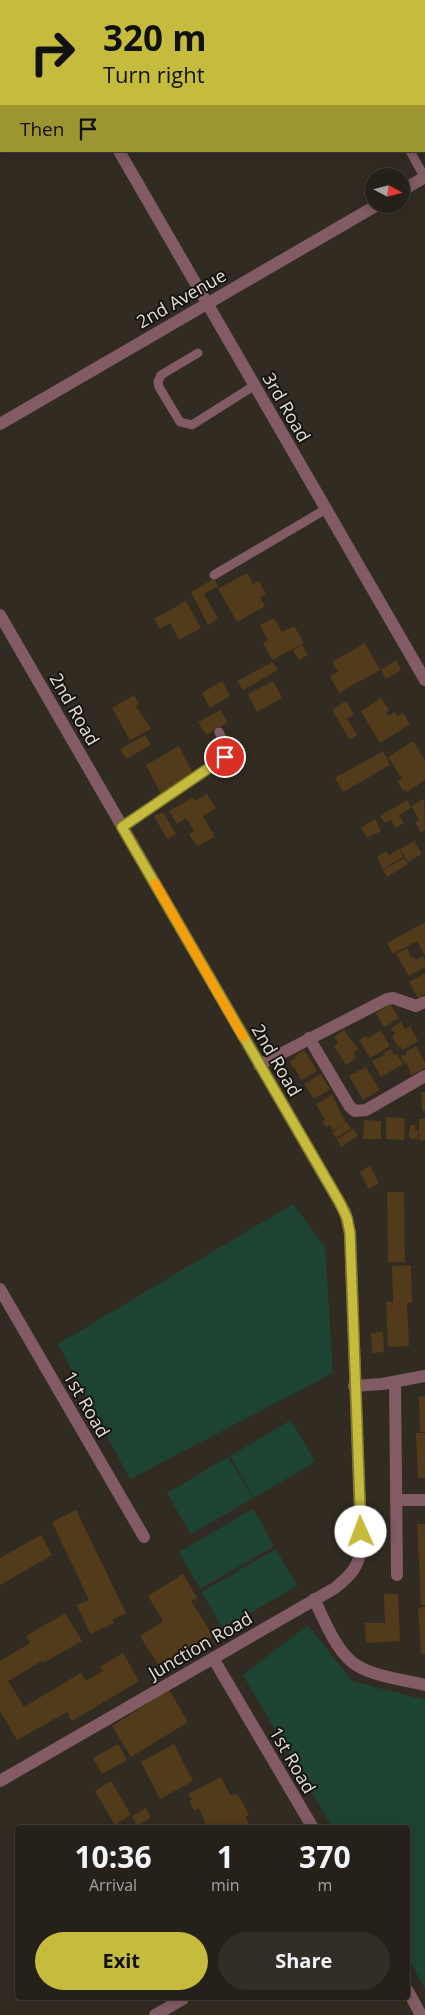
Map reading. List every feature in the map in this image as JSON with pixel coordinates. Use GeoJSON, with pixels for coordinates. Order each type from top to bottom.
{"type":"FeatureCollection","features":[{"type":"Feature","properties":{"kind":"street","name":"3rd Road"},"geometry":{"type":"LineString","coordinates":[[120,152],[425,680]]}},
{"type":"Feature","properties":{"kind":"street"},"geometry":{"type":"LineString","coordinates":[[410,186],[425,178]]}},
{"type":"Feature","properties":{"kind":"street","name":"2nd Avenue"},"geometry":{"type":"LineString","coordinates":[[0,424],[365,213]]}},
{"type":"Feature","properties":{"kind":"street","name":"2nd Road"},"geometry":{"type":"LineString","coordinates":[[0,615],[347,1218],[350,1233],[354,1316],[354,1386],[361,1546],[361,1555],[356,1569]]}},
{"type":"Feature","properties":{"kind":"street"},"geometry":{"type":"LineString","coordinates":[[259,1064],[387,999],[393,998],[416,1006],[425,1002]]}},
{"type":"Feature","properties":{"kind":"street"},"geometry":{"type":"LineString","coordinates":[[309,1038],[355,1111],[366,1110],[425,1076]]}},
{"type":"Feature","properties":{"kind":"street","name":"1st Road"},"geometry":{"type":"LineString","coordinates":[[0,1289],[144,1537]]}},
{"type":"Feature","properties":{"kind":"street"},"geometry":{"type":"LineString","coordinates":[[354,1386],[395,1382],[425,1376]]}},
{"type":"Feature","properties":{"kind":"street"},"geometry":{"type":"LineString","coordinates":[[395,1382],[397,1575]]}},
{"type":"Feature","properties":{"kind":"street"},"geometry":{"type":"LineString","coordinates":[[396,1500],[425,1500]]}},
{"type":"Feature","properties":{"kind":"street","name":"Junction Road"},"geometry":{"type":"LineString","coordinates":[[0,1781],[335,1588],[356,1569]]}},
{"type":"Feature","properties":{"kind":"street"},"geometry":{"type":"LineString","coordinates":[[314,1599],[337,1644],[350,1661],[369,1671],[425,1685]]}},
{"type":"Feature","properties":{"kind":"street","name":"1st Road"},"geometry":{"type":"LineString","coordinates":[[213,1658],[311,1825]]}},
{"type":"Feature","properties":{"kind":"street"},"geometry":{"type":"LineString","coordinates":[[410,1995],[421,2015]]}},
{"type":"Feature","properties":{"kind":"street"},"geometry":{"type":"LineString","coordinates":[[155,2015],[182,2000]]}},
{"type":"Feature","properties":{"kind":"lane"},"geometry":{"type":"LineString","coordinates":[[411,152],[425,178]]}},
{"type":"Feature","properties":{"kind":"lane"},"geometry":{"type":"LineString","coordinates":[[198,353],[161,376],[158,382],[159,387],[180,422],[192,425],[254,385]]}},
{"type":"Feature","properties":{"kind":"lane"},"geometry":{"type":"LineString","coordinates":[[214,575],[326,509]]}},
{"type":"Feature","properties":{"kind":"lane"},"geometry":{"type":"LineString","coordinates":[[122,827],[225,757],[227,748],[220,732]]}},
{"type":"Feature","properties":{"kind":"green space"},"geometry":{"type":"Polygon","coordinates":[[[293,1204],[325,1247],[333,1373],[130,1479],[58,1344],[293,1204]]]}},
{"type":"Feature","properties":{"kind":"green space"},"geometry":{"type":"Polygon","coordinates":[[[291,1420],[315,1462],[254,1498],[230,1456],[291,1420]]]}},
{"type":"Feature","properties":{"kind":"green space"},"geometry":{"type":"Polygon","coordinates":[[[228,1457],[253,1498],[191,1534],[167,1493],[228,1457]]]}},
{"type":"Feature","properties":{"kind":"green space"},"geometry":{"type":"Polygon","coordinates":[[[253,1509],[274,1546],[200,1589],[179,1552],[253,1509]]]}},
{"type":"Feature","properties":{"kind":"green space"},"geometry":{"type":"Polygon","coordinates":[[[276,1549],[297,1586],[223,1629],[202,1592],[276,1549]]]}},
{"type":"Feature","properties":{"kind":"green space"},"geometry":{"type":"Polygon","coordinates":[[[308,1625],[352,1681],[425,1700],[425,1988],[410,1962],[410,1825],[331,1825],[243,1675],[308,1625]]]}},
{"type":"Feature","properties":{"kind":"building"},"geometry":{"type":"Polygon","coordinates":[[[247,573],[253,584],[259,581],[266,594],[260,597],[265,606],[237,622],[218,589],[247,573]]]}},
{"type":"Feature","properties":{"kind":"building"},"geometry":{"type":"Polygon","coordinates":[[[214,579],[218,586],[204,594],[218,619],[208,625],[191,592],[214,579]]]}},
{"type":"Feature","properties":{"kind":"building"},"geometry":{"type":"Polygon","coordinates":[[[186,601],[201,628],[179,640],[170,623],[160,629],[154,619],[186,601]]]}},
{"type":"Feature","properties":{"kind":"building"},"geometry":{"type":"Polygon","coordinates":[[[274,618],[282,632],[294,626],[304,643],[272,660],[263,643],[268,640],[260,625],[274,618]]]}},
{"type":"Feature","properties":{"kind":"building"},"geometry":{"type":"Polygon","coordinates":[[[365,643],[380,670],[339,693],[330,676],[338,672],[332,662],[365,643]]]}},
{"type":"Feature","properties":{"kind":"building"},"geometry":{"type":"Polygon","coordinates":[[[302,645],[308,655],[299,660],[293,650],[302,645]]]}},
{"type":"Feature","properties":{"kind":"building"},"geometry":{"type":"Polygon","coordinates":[[[396,660],[401,670],[386,679],[381,670],[396,660]]]}},
{"type":"Feature","properties":{"kind":"building"},"geometry":{"type":"Polygon","coordinates":[[[272,662],[278,670],[243,690],[237,681],[272,662]]]}},
{"type":"Feature","properties":{"kind":"building"},"geometry":{"type":"Polygon","coordinates":[[[222,681],[230,696],[210,708],[202,693],[222,681]]]}},
{"type":"Feature","properties":{"kind":"building"},"geometry":{"type":"Polygon","coordinates":[[[273,681],[282,698],[257,712],[248,694],[273,681]]]}},
{"type":"Feature","properties":{"kind":"building"},"geometry":{"type":"Polygon","coordinates":[[[134,695],[139,704],[136,706],[151,729],[130,740],[112,708],[134,695]]]}},
{"type":"Feature","properties":{"kind":"building"},"geometry":{"type":"Polygon","coordinates":[[[381,698],[389,710],[386,712],[389,716],[394,712],[397,716],[403,713],[410,724],[380,743],[361,711],[381,698]]]}},
{"type":"Feature","properties":{"kind":"building"},"geometry":{"type":"Polygon","coordinates":[[[346,701],[354,715],[347,718],[357,735],[350,740],[332,710],[346,701]]]}},
{"type":"Feature","properties":{"kind":"building"},"geometry":{"type":"Polygon","coordinates":[[[220,710],[228,722],[206,735],[198,722],[220,710]]]}},
{"type":"Feature","properties":{"kind":"building"},"geometry":{"type":"Polygon","coordinates":[[[145,735],[151,745],[126,759],[120,749],[145,735]]]}},
{"type":"Feature","properties":{"kind":"building"},"geometry":{"type":"Polygon","coordinates":[[[413,741],[425,760],[425,780],[404,792],[397,781],[402,779],[388,757],[413,741]]]}},
{"type":"Feature","properties":{"kind":"building"},"geometry":{"type":"Polygon","coordinates":[[[179,746],[194,775],[161,794],[146,765],[179,746]]]}},
{"type":"Feature","properties":{"kind":"building"},"geometry":{"type":"Polygon","coordinates":[[[383,751],[390,765],[343,792],[335,778],[383,751]]]}},
{"type":"Feature","properties":{"kind":"building"},"geometry":{"type":"Polygon","coordinates":[[[207,794],[216,808],[203,816],[215,837],[197,846],[189,834],[194,831],[186,818],[177,824],[169,811],[193,797],[195,801],[207,794]]]}},
{"type":"Feature","properties":{"kind":"building"},"geometry":{"type":"Polygon","coordinates":[[[424,799],[425,830],[421,832],[415,822],[419,820],[411,806],[424,799]]]}},
{"type":"Feature","properties":{"kind":"building"},"geometry":{"type":"Polygon","coordinates":[[[407,800],[411,808],[399,815],[404,823],[396,828],[391,820],[385,823],[380,816],[407,800]]]}},
{"type":"Feature","properties":{"kind":"building"},"geometry":{"type":"Polygon","coordinates":[[[163,812],[176,834],[167,839],[154,816],[163,812]]]}},
{"type":"Feature","properties":{"kind":"building"},"geometry":{"type":"Polygon","coordinates":[[[375,819],[381,831],[367,838],[361,827],[375,819]]]}},
{"type":"Feature","properties":{"kind":"building"},"geometry":{"type":"Polygon","coordinates":[[[414,841],[422,854],[408,862],[400,849],[414,841]]]}},
{"type":"Feature","properties":{"kind":"building"},"geometry":{"type":"Polygon","coordinates":[[[399,849],[403,857],[383,869],[377,857],[386,851],[389,855],[399,849]]]}},
{"type":"Feature","properties":{"kind":"building"},"geometry":{"type":"Polygon","coordinates":[[[404,858],[408,864],[387,877],[383,870],[404,858]]]}},
{"type":"Feature","properties":{"kind":"building"},"geometry":{"type":"Polygon","coordinates":[[[425,922],[425,956],[417,941],[393,954],[387,943],[425,922]]]}},
{"type":"Feature","properties":{"kind":"building"},"geometry":{"type":"Polygon","coordinates":[[[407,948],[412,958],[414,957],[416,960],[423,956],[425,960],[425,967],[409,976],[396,954],[407,948]]]}},
{"type":"Feature","properties":{"kind":"building"},"geometry":{"type":"Polygon","coordinates":[[[425,973],[425,994],[418,998],[409,982],[425,973]]]}},
{"type":"Feature","properties":{"kind":"building"},"geometry":{"type":"Polygon","coordinates":[[[390,1004],[399,1018],[384,1027],[376,1013],[390,1004]]]}},
{"type":"Feature","properties":{"kind":"building"},"geometry":{"type":"Polygon","coordinates":[[[401,1022],[405,1029],[410,1026],[418,1041],[403,1050],[400,1046],[398,1047],[392,1036],[395,1034],[391,1028],[401,1022]]]}},
{"type":"Feature","properties":{"kind":"building"},"geometry":{"type":"Polygon","coordinates":[[[344,1030],[358,1049],[353,1052],[356,1058],[346,1065],[334,1047],[338,1043],[334,1037],[344,1030]]]}},
{"type":"Feature","properties":{"kind":"building"},"geometry":{"type":"Polygon","coordinates":[[[381,1030],[390,1046],[370,1058],[359,1040],[366,1036],[368,1038],[381,1030]]]}},
{"type":"Feature","properties":{"kind":"building"},"geometry":{"type":"Polygon","coordinates":[[[416,1046],[425,1062],[425,1068],[411,1075],[407,1063],[405,1064],[401,1057],[407,1054],[405,1052],[416,1046]]]}},
{"type":"Feature","properties":{"kind":"building"},"geometry":{"type":"Polygon","coordinates":[[[391,1049],[394,1055],[397,1054],[403,1064],[381,1077],[372,1061],[385,1055],[384,1053],[391,1049]]]}},
{"type":"Feature","properties":{"kind":"building"},"geometry":{"type":"Polygon","coordinates":[[[304,1050],[317,1071],[301,1080],[290,1062],[304,1050]]]}},
{"type":"Feature","properties":{"kind":"building"},"geometry":{"type":"Polygon","coordinates":[[[366,1067],[380,1090],[363,1100],[349,1076],[366,1067]]]}},
{"type":"Feature","properties":{"kind":"building"},"geometry":{"type":"Polygon","coordinates":[[[321,1074],[330,1089],[314,1099],[304,1084],[321,1074]]]}},
{"type":"Feature","properties":{"kind":"building"},"geometry":{"type":"Polygon","coordinates":[[[421,1092],[425,1092],[425,1111],[422,1111],[421,1092]]]}},
{"type":"Feature","properties":{"kind":"building"},"geometry":{"type":"Polygon","coordinates":[[[332,1095],[351,1129],[336,1138],[332,1132],[344,1124],[333,1130],[330,1125],[326,1127],[322,1121],[325,1120],[316,1104],[332,1095]]]}},
{"type":"Feature","properties":{"kind":"building"},"geometry":{"type":"Polygon","coordinates":[[[386,1117],[405,1118],[404,1140],[386,1139],[386,1117]]]}},
{"type":"Feature","properties":{"kind":"building"},"geometry":{"type":"Polygon","coordinates":[[[419,1119],[425,1119],[425,1140],[419,1140],[419,1119]]]}},
{"type":"Feature","properties":{"kind":"building"},"geometry":{"type":"Polygon","coordinates":[[[364,1120],[381,1121],[381,1139],[363,1139],[364,1120]]]}},
{"type":"Feature","properties":{"kind":"building"},"geometry":{"type":"Polygon","coordinates":[[[410,1125],[415,1125],[415,1130],[418,1130],[418,1139],[409,1138],[410,1125]]]}},
{"type":"Feature","properties":{"kind":"building"},"geometry":{"type":"Polygon","coordinates":[[[353,1129],[358,1136],[341,1147],[337,1139],[353,1129]]]}},
{"type":"Feature","properties":{"kind":"building"},"geometry":{"type":"Polygon","coordinates":[[[370,1166],[379,1183],[369,1189],[360,1172],[370,1166]]]}},
{"type":"Feature","properties":{"kind":"building"},"geometry":{"type":"Polygon","coordinates":[[[387,1192],[404,1192],[405,1262],[388,1262],[387,1192]]]}},
{"type":"Feature","properties":{"kind":"building"},"geometry":{"type":"Polygon","coordinates":[[[411,1265],[412,1303],[407,1303],[409,1346],[388,1347],[386,1302],[393,1302],[392,1266],[411,1265]]]}},
{"type":"Feature","properties":{"kind":"building"},"geometry":{"type":"Polygon","coordinates":[[[383,1332],[384,1352],[372,1353],[371,1333],[383,1332]]]}},
{"type":"Feature","properties":{"kind":"building"},"geometry":{"type":"Polygon","coordinates":[[[425,1396],[425,1432],[420,1432],[419,1397],[425,1396]]]}},
{"type":"Feature","properties":{"kind":"building"},"geometry":{"type":"Polygon","coordinates":[[[416,1433],[425,1433],[425,1478],[418,1478],[416,1433]]]}},
{"type":"Feature","properties":{"kind":"building"},"geometry":{"type":"Polygon","coordinates":[[[76,1510],[126,1613],[112,1620],[114,1623],[90,1634],[77,1605],[89,1600],[52,1522],[76,1510]]]}},
{"type":"Feature","properties":{"kind":"building"},"geometry":{"type":"Polygon","coordinates":[[[417,1524],[425,1524],[425,1605],[421,1605],[417,1524]]]}},
{"type":"Feature","properties":{"kind":"building"},"geometry":{"type":"Polygon","coordinates":[[[41,1535],[52,1555],[0,1585],[0,1558],[41,1535]]]}},
{"type":"Feature","properties":{"kind":"building"},"geometry":{"type":"Polygon","coordinates":[[[183,1574],[197,1598],[191,1601],[213,1636],[160,1668],[140,1636],[163,1621],[148,1596],[183,1574]]]}},
{"type":"Feature","properties":{"kind":"building"},"geometry":{"type":"Polygon","coordinates":[[[384,1594],[398,1594],[400,1641],[366,1643],[365,1623],[385,1623],[384,1594]]]}},
{"type":"Feature","properties":{"kind":"building"},"geometry":{"type":"Polygon","coordinates":[[[425,1607],[425,1654],[421,1654],[418,1608],[425,1607]]]}},
{"type":"Feature","properties":{"kind":"building"},"geometry":{"type":"Polygon","coordinates":[[[65,1613],[82,1641],[8,1681],[24,1707],[81,1673],[86,1681],[103,1671],[100,1667],[123,1653],[139,1681],[72,1721],[67,1712],[17,1740],[0,1711],[0,1661],[30,1643],[26,1636],[65,1613]]]}},
{"type":"Feature","properties":{"kind":"building"},"geometry":{"type":"Polygon","coordinates":[[[169,1690],[188,1722],[131,1757],[112,1726],[169,1690]]]}},
{"type":"Feature","properties":{"kind":"building"},"geometry":{"type":"Polygon","coordinates":[[[118,1744],[127,1760],[102,1774],[93,1758],[118,1744]]]}},
{"type":"Feature","properties":{"kind":"building"},"geometry":{"type":"Polygon","coordinates":[[[174,1744],[193,1781],[160,1799],[141,1762],[174,1744]]]}},
{"type":"Feature","properties":{"kind":"building"},"geometry":{"type":"Polygon","coordinates":[[[221,1777],[230,1795],[238,1794],[249,1815],[245,1817],[249,1825],[206,1825],[199,1808],[194,1811],[189,1801],[192,1800],[188,1794],[221,1777]]]}},
{"type":"Feature","properties":{"kind":"building"},"geometry":{"type":"Polygon","coordinates":[[[111,1781],[131,1815],[115,1825],[95,1791],[111,1781]]]}},
{"type":"Feature","properties":{"kind":"building"},"geometry":{"type":"Polygon","coordinates":[[[146,1808],[151,1818],[136,1825],[132,1816],[146,1808]]]}},
{"type":"Feature","properties":{"kind":"slow traffic"},"geometry":{"type":"LineString","coordinates":[[155,883],[243,1037]]}},
{"type":"Feature","properties":{"kind":"route"},"geometry":{"type":"LineString","coordinates":[[225,757],[122,827],[345,1212],[350,1233],[354,1316],[354,1386],[361,1532]]}}]}
